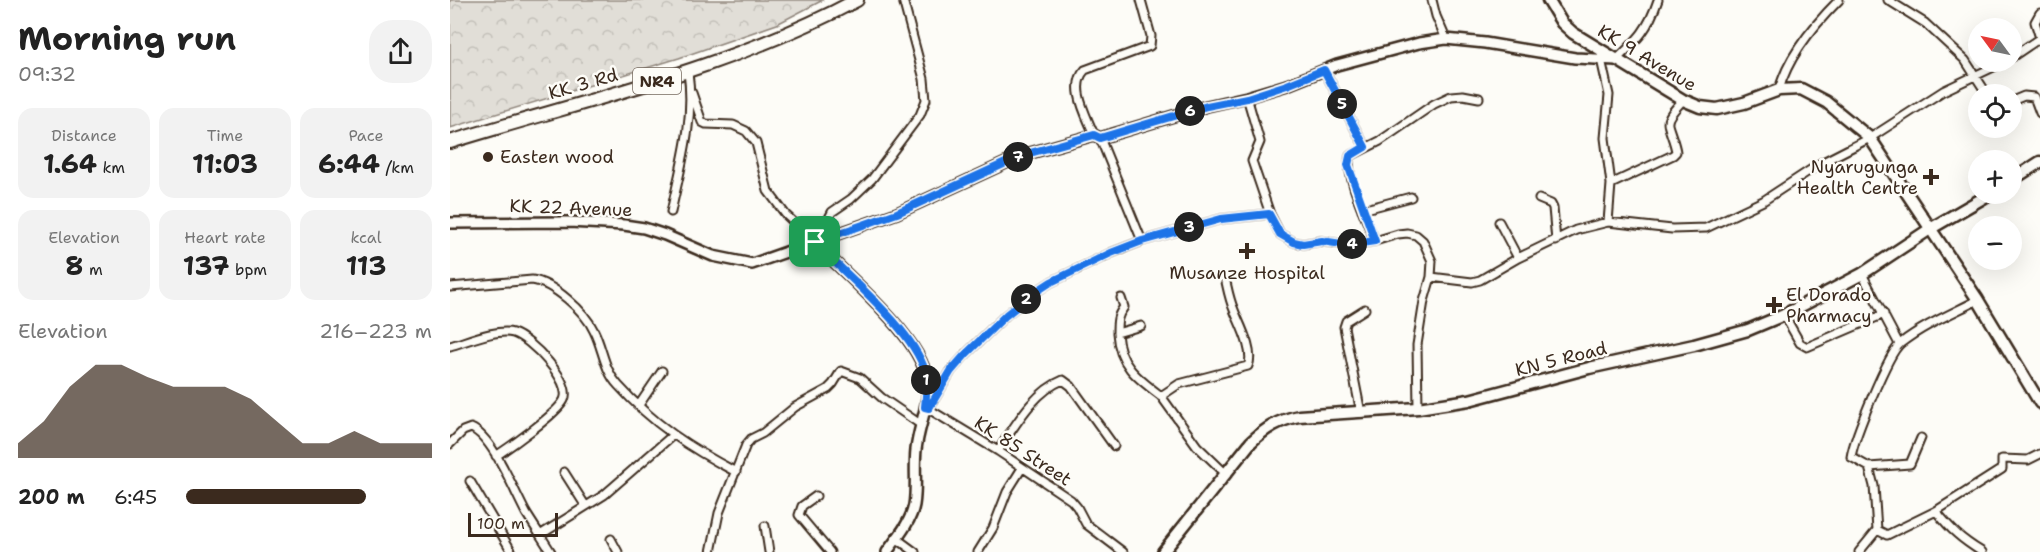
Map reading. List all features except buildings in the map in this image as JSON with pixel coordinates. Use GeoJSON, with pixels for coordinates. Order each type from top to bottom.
{"type":"FeatureCollection","features":[{"type":"Feature","properties":{"kind":"highway","name":"KK 3 Rd"},"geometry":{"type":"LineString","coordinates":[[450,142],[732,57],[857,0]]}},
{"type":"Feature","properties":{"kind":"main road","name":"KK 9 Avenue"},"geometry":{"type":"LineString","coordinates":[[1548,0],[1562,23],[1573,33],[1683,100],[1700,107],[1717,109],[1744,103],[1779,90],[1794,88],[1813,94],[1870,138],[1978,300],[2040,403]]}},
{"type":"Feature","properties":{"kind":"main road"},"geometry":{"type":"LineString","coordinates":[[2022,174],[2040,162]]}},
{"type":"Feature","properties":{"kind":"main road","name":"KN 5 Road"},"geometry":{"type":"LineString","coordinates":[[1163,552],[1225,473],[1263,430],[1282,419],[1418,408],[1469,400],[1589,368],[1703,343],[1748,330],[1784,315],[1862,274],[1930,228],[1972,204]]}},
{"type":"Feature","properties":{"kind":"street"},"geometry":{"type":"LineString","coordinates":[[817,241],[832,212],[864,189],[920,115],[926,100],[924,80],[903,0]]}},
{"type":"Feature","properties":{"kind":"street"},"geometry":{"type":"LineString","coordinates":[[1141,0],[1151,36],[1150,46],[1085,70],[1078,83],[1079,94],[1142,241]]}},
{"type":"Feature","properties":{"kind":"street"},"geometry":{"type":"LineString","coordinates":[[1432,0],[1446,39]]}},
{"type":"Feature","properties":{"kind":"street"},"geometry":{"type":"LineString","coordinates":[[1616,60],[1652,21],[1658,0]]}},
{"type":"Feature","properties":{"kind":"street"},"geometry":{"type":"LineString","coordinates":[[1779,90],[1785,71],[1797,51],[1839,0]]}},
{"type":"Feature","properties":{"kind":"street"},"geometry":{"type":"LineString","coordinates":[[1888,0],[1935,31],[1965,60],[1981,84]]}},
{"type":"Feature","properties":{"kind":"street"},"geometry":{"type":"LineString","coordinates":[[2022,50],[2040,38],[2035,22],[2040,13]]}},
{"type":"Feature","properties":{"kind":"street","name":"KK 22 Avenue"},"geometry":{"type":"LineString","coordinates":[[450,223],[569,222],[624,225],[644,228],[665,235],[713,256],[752,264],[897,213],[1023,155],[1207,106],[1247,98],[1324,70],[1419,43],[1446,39],[1616,60]]}},
{"type":"Feature","properties":{"kind":"street"},"geometry":{"type":"LineString","coordinates":[[1601,59],[1609,95],[1605,138],[1611,184],[1608,222]]}},
{"type":"Feature","properties":{"kind":"street"},"geometry":{"type":"LineString","coordinates":[[1324,70],[1365,147]]}},
{"type":"Feature","properties":{"kind":"street"},"geometry":{"type":"LineString","coordinates":[[688,72],[692,93],[702,122],[740,127],[756,143],[768,191],[792,221],[817,241],[909,340],[924,370],[928,387],[927,408]]}},
{"type":"Feature","properties":{"kind":"street"},"geometry":{"type":"LineString","coordinates":[[1431,277],[1472,282],[1480,280],[1518,258],[1576,230],[1608,222],[1672,229],[1706,228],[1763,201],[1821,163],[1870,138],[1942,91],[1982,72]]}},
{"type":"Feature","properties":{"kind":"street"},"geometry":{"type":"LineString","coordinates":[[671,212],[691,116],[692,93]]}},
{"type":"Feature","properties":{"kind":"street"},"geometry":{"type":"LineString","coordinates":[[1375,241],[1362,210],[1348,161],[1354,153],[1396,131],[1434,104],[1452,96],[1463,95],[1479,98]]}},
{"type":"Feature","properties":{"kind":"street"},"geometry":{"type":"LineString","coordinates":[[2022,97],[2034,96],[2040,113]]}},
{"type":"Feature","properties":{"kind":"street"},"geometry":{"type":"LineString","coordinates":[[1247,98],[1260,142],[1253,154],[1253,168],[1269,214],[1280,234],[1303,244],[1322,241],[1348,245],[1375,241],[1398,234],[1416,235],[1428,249],[1432,261],[1431,277],[1424,301],[1417,345],[1418,408]]}},
{"type":"Feature","properties":{"kind":"street"},"geometry":{"type":"LineString","coordinates":[[1611,184],[1673,155],[1675,147],[1668,120],[1683,100]]}},
{"type":"Feature","properties":{"kind":"street"},"geometry":{"type":"LineString","coordinates":[[1362,210],[1411,197]]}},
{"type":"Feature","properties":{"kind":"street"},"geometry":{"type":"LineString","coordinates":[[1539,199],[1551,204],[1553,208],[1556,241]]}},
{"type":"Feature","properties":{"kind":"street"},"geometry":{"type":"LineString","coordinates":[[887,552],[914,506],[914,469],[920,424],[927,408],[960,360],[1006,315],[1051,282],[1142,241],[1221,219],[1269,214]]}},
{"type":"Feature","properties":{"kind":"street"},"geometry":{"type":"LineString","coordinates":[[1499,222],[1518,258]]}},
{"type":"Feature","properties":{"kind":"street"},"geometry":{"type":"LineString","coordinates":[[1862,274],[1899,344]]}},
{"type":"Feature","properties":{"kind":"street"},"geometry":{"type":"LineString","coordinates":[[450,287],[532,280],[542,281],[556,290],[587,319],[614,381],[651,419],[703,454],[736,472]]}},
{"type":"Feature","properties":{"kind":"street"},"geometry":{"type":"LineString","coordinates":[[1161,396],[1179,384],[1248,366],[1250,357],[1243,329],[1233,309],[1226,282]]}},
{"type":"Feature","properties":{"kind":"street"},"geometry":{"type":"LineString","coordinates":[[1121,298],[1124,307],[1117,319],[1117,333],[1124,361],[1130,370],[1161,396],[1197,447],[1225,473]]}},
{"type":"Feature","properties":{"kind":"street"},"geometry":{"type":"LineString","coordinates":[[1921,438],[1910,464],[1869,467],[1851,457],[1862,419],[1899,344],[1978,300]]}},
{"type":"Feature","properties":{"kind":"street"},"geometry":{"type":"LineString","coordinates":[[1361,413],[1344,327],[1346,321],[1365,309]]}},
{"type":"Feature","properties":{"kind":"street"},"geometry":{"type":"LineString","coordinates":[[1784,315],[1800,343],[1808,346],[1884,314]]}},
{"type":"Feature","properties":{"kind":"street"},"geometry":{"type":"LineString","coordinates":[[1117,333],[1141,326]]}},
{"type":"Feature","properties":{"kind":"street"},"geometry":{"type":"LineString","coordinates":[[450,346],[498,333],[513,332],[542,353],[565,389],[566,398],[561,405],[496,456]]}},
{"type":"Feature","properties":{"kind":"street"},"geometry":{"type":"LineString","coordinates":[[639,405],[662,371]]}},
{"type":"Feature","properties":{"kind":"street"},"geometry":{"type":"LineString","coordinates":[[711,552],[719,513],[751,439],[763,433],[795,407],[828,389],[841,371],[860,378],[882,398],[920,424]]}},
{"type":"Feature","properties":{"kind":"street"},"geometry":{"type":"LineString","coordinates":[[998,452],[1025,412],[1040,396],[1063,380],[1071,386],[1114,446]]}},
{"type":"Feature","properties":{"kind":"street","name":"KK 85 Street"},"geometry":{"type":"LineString","coordinates":[[927,408],[1071,500],[1086,524],[1123,552]]}},
{"type":"Feature","properties":{"kind":"street"},"geometry":{"type":"LineString","coordinates":[[450,444],[463,431],[471,428],[478,431],[496,456],[551,552]]}},
{"type":"Feature","properties":{"kind":"street"},"geometry":{"type":"LineString","coordinates":[[540,535],[604,495],[673,435]]}},
{"type":"Feature","properties":{"kind":"street"},"geometry":{"type":"LineString","coordinates":[[1877,530],[1887,535],[1936,511],[2002,469],[2002,459],[2028,460],[2040,454]]}},
{"type":"Feature","properties":{"kind":"street"},"geometry":{"type":"LineString","coordinates":[[1859,552],[1877,530],[1874,486],[1869,467]]}},
{"type":"Feature","properties":{"kind":"street"},"geometry":{"type":"LineString","coordinates":[[978,552],[993,528],[1007,492],[1022,468]]}},
{"type":"Feature","properties":{"kind":"street"},"geometry":{"type":"LineString","coordinates":[[564,472],[585,505]]}},
{"type":"Feature","properties":{"kind":"street"},"geometry":{"type":"LineString","coordinates":[[470,481],[512,552]]}},
{"type":"Feature","properties":{"kind":"street"},"geometry":{"type":"LineString","coordinates":[[816,496],[802,506],[799,515],[830,552]]}},
{"type":"Feature","properties":{"kind":"street"},"geometry":{"type":"LineString","coordinates":[[1936,511],[1952,532],[1982,552]]}},
{"type":"Feature","properties":{"kind":"street"},"geometry":{"type":"LineString","coordinates":[[765,526],[769,552]]}},
{"type":"Feature","properties":{"kind":"street"},"geometry":{"type":"LineString","coordinates":[[896,538],[915,552]]}},
{"type":"Feature","properties":{"kind":"street"},"geometry":{"type":"LineString","coordinates":[[611,539],[618,552]]}},
{"type":"Feature","properties":{"kind":"green space"},"geometry":{"type":"Polygon","coordinates":[[[450,0],[823,0],[777,24],[679,58],[450,128],[450,0]]]}},
{"type":"Feature","properties":{"kind":"place","name":"Easten wood"},"geometry":{"type":"Point","coordinates":[488,157]}},
{"type":"Feature","properties":{"kind":"place","name":"Nyarugunga Health Centre"},"geometry":{"type":"Point","coordinates":[1931,177]}},
{"type":"Feature","properties":{"kind":"place","name":"Musanze Hospital"},"geometry":{"type":"Point","coordinates":[1247,251]}},
{"type":"Feature","properties":{"kind":"place","name":"El Dorado Pharmacy"},"geometry":{"type":"Point","coordinates":[1774,305]}},
{"type":"Feature","properties":{"kind":"route"},"geometry":{"type":"LineString","coordinates":[[1324,70],[1365,147],[1350,156],[1348,165],[1362,210],[1375,241],[1348,245],[1322,241],[1303,244],[1294,242],[1280,234],[1269,214],[1221,219],[1142,241],[1111,253],[1051,282],[1034,293],[1006,315],[960,360],[929,408],[925,407],[928,387],[924,370],[909,340],[858,284],[815,242],[897,213],[999,164],[1023,155],[1094,135],[1100,138],[1207,106],[1247,98],[1324,70]]}}]}
